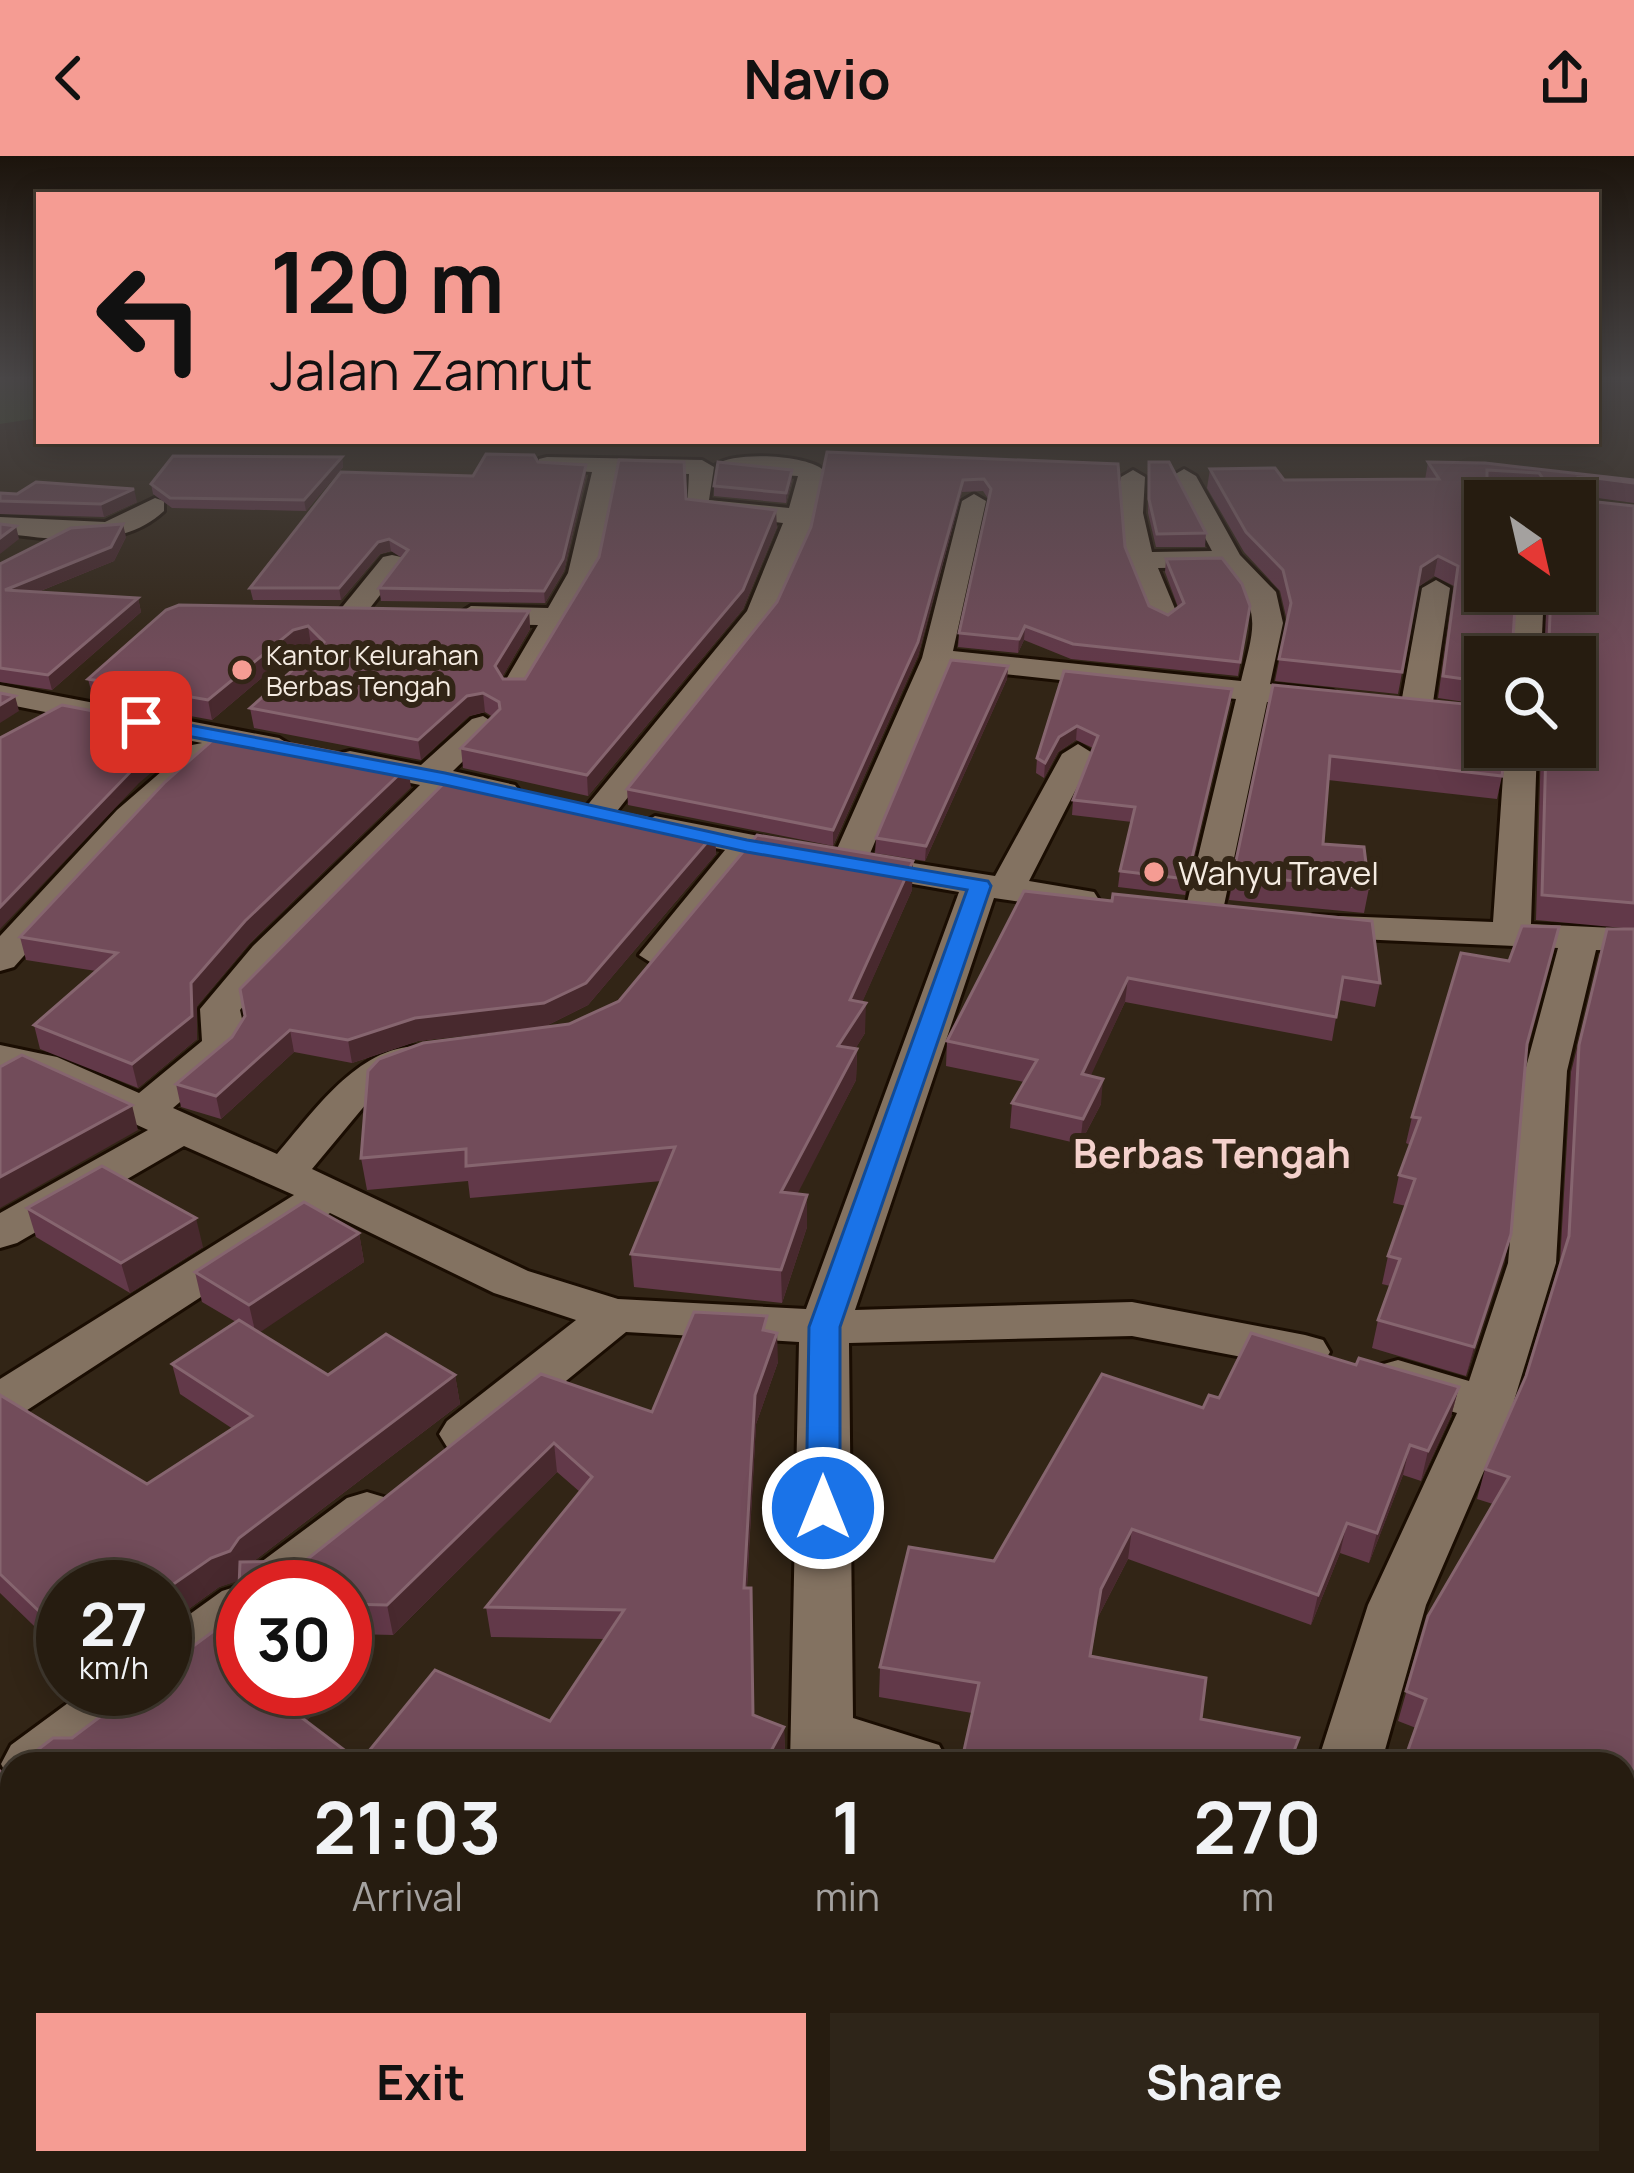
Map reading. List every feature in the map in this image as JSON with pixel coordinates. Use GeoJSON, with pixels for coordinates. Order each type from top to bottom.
{"type":"FeatureCollection","features":[{"type":"Feature","properties":{"kind":"street"},"geometry":{"type":"LineString","coordinates":[[516,688],[582,573],[604,474]]}},
{"type":"Feature","properties":{"kind":"street"},"geometry":{"type":"LineString","coordinates":[[701,474],[697,506],[798,518]]}},
{"type":"Feature","properties":{"kind":"street"},"geometry":{"type":"LineString","coordinates":[[598,813],[759,614],[776,584],[810,488],[810,474]]}},
{"type":"Feature","properties":{"kind":"street"},"geometry":{"type":"LineString","coordinates":[[1160,910],[1215,916],[1267,606],[1262,592],[1229,559],[1184,476]]}},
{"type":"Feature","properties":{"kind":"street"},"geometry":{"type":"LineString","coordinates":[[1133,477],[1130,512],[1141,560],[1164,616]]}},
{"type":"Feature","properties":{"kind":"street"},"geometry":{"type":"LineString","coordinates":[[848,864],[937,658],[974,501]]}},
{"type":"Feature","properties":{"kind":"street"},"geometry":{"type":"LineString","coordinates":[[0,525],[60,530],[139,524],[155,506]]}},
{"type":"Feature","properties":{"kind":"street"},"geometry":{"type":"LineString","coordinates":[[26,553],[60,530]]}},
{"type":"Feature","properties":{"kind":"street"},"geometry":{"type":"LineString","coordinates":[[1141,560],[1229,559]]}},
{"type":"Feature","properties":{"kind":"street"},"geometry":{"type":"LineString","coordinates":[[392,562],[342,611],[399,613]]}},
{"type":"Feature","properties":{"kind":"street"},"geometry":{"type":"LineString","coordinates":[[937,658],[1405,707],[1436,588]]}},
{"type":"Feature","properties":{"kind":"street"},"geometry":{"type":"LineString","coordinates":[[444,614],[558,617]]}},
{"type":"Feature","properties":{"kind":"street"},"geometry":{"type":"LineString","coordinates":[[20,730],[59,706],[92,677]]}},
{"type":"Feature","properties":{"kind":"street"},"geometry":{"type":"LineString","coordinates":[[0,694],[437,778],[747,846],[1116,904]]}},
{"type":"Feature","properties":{"kind":"street"},"geometry":{"type":"LineString","coordinates":[[0,959],[129,817],[257,705]]}},
{"type":"Feature","properties":{"kind":"street"},"geometry":{"type":"LineString","coordinates":[[0,1233],[164,1119],[225,1036],[220,1009],[483,726]]}},
{"type":"Feature","properties":{"kind":"street"},"geometry":{"type":"LineString","coordinates":[[822,1749],[824,1327],[993,888],[1078,754]]}},
{"type":"Feature","properties":{"kind":"street"},"geometry":{"type":"LineString","coordinates":[[1511,937],[1520,768]]}},
{"type":"Feature","properties":{"kind":"street"},"geometry":{"type":"LineString","coordinates":[[634,983],[747,846]]}},
{"type":"Feature","properties":{"kind":"street"},"geometry":{"type":"LineString","coordinates":[[1275,922],[1634,940]]}},
{"type":"Feature","properties":{"kind":"street"},"geometry":{"type":"LineString","coordinates":[[1353,1752],[1397,1605],[1487,1404],[1532,1263],[1546,1071],[1579,940]]}},
{"type":"Feature","properties":{"kind":"street"},"geometry":{"type":"LineString","coordinates":[[0,1403],[306,1184],[366,1077],[419,1058],[465,1052]]}},
{"type":"Feature","properties":{"kind":"street"},"geometry":{"type":"LineString","coordinates":[[0,1089],[21,1062],[164,1119],[511,1282],[615,1315],[824,1327],[1132,1318],[1353,1365],[1487,1404]]}},
{"type":"Feature","properties":{"kind":"street"},"geometry":{"type":"LineString","coordinates":[[304,1560],[615,1315]]}},
{"type":"Feature","properties":{"kind":"street"},"geometry":{"type":"LineString","coordinates":[[192,1645],[216,1626]]}},
{"type":"Feature","properties":{"kind":"street"},"geometry":{"type":"LineString","coordinates":[[49,1752],[97,1716]]}},
{"type":"Feature","properties":{"kind":"building"},"geometry":{"type":"Polygon","coordinates":[[[159,474],[327,474],[304,500],[170,498],[151,484],[159,474]]]}},
{"type":"Feature","properties":{"kind":"building"},"geometry":{"type":"Polygon","coordinates":[[[339,474],[584,474],[563,559],[544,591],[379,588],[408,550],[389,539],[378,542],[339,588],[250,588],[339,474]]]}},
{"type":"Feature","properties":{"kind":"building"},"geometry":{"type":"Polygon","coordinates":[[[616,474],[685,474],[686,499],[776,510],[743,590],[587,775],[461,748],[500,709],[499,702],[483,693],[467,696],[418,740],[250,708],[324,642],[308,626],[293,630],[208,700],[88,679],[166,610],[179,605],[529,611],[495,666],[503,679],[525,679],[599,557],[616,474]]]}},
{"type":"Feature","properties":{"kind":"building"},"geometry":{"type":"Polygon","coordinates":[[[716,474],[791,474],[786,493],[714,486],[716,474]]]}},
{"type":"Feature","properties":{"kind":"building"},"geometry":{"type":"Polygon","coordinates":[[[822,474],[1119,474],[1125,547],[1149,606],[1168,615],[1184,603],[1166,559],[1222,558],[1242,584],[1250,606],[1240,662],[1073,644],[1025,626],[1019,639],[959,633],[991,489],[984,479],[963,480],[918,642],[833,830],[627,789],[777,602],[811,527],[822,474]]]}},
{"type":"Feature","properties":{"kind":"building"},"geometry":{"type":"Polygon","coordinates":[[[1149,474],[1175,474],[1206,533],[1157,534],[1149,474]]]}},
{"type":"Feature","properties":{"kind":"building"},"geometry":{"type":"Polygon","coordinates":[[[1213,474],[1280,474],[1284,480],[1487,474],[1487,480],[1464,480],[1464,612],[1515,612],[1513,636],[1464,636],[1464,679],[1443,676],[1458,566],[1438,556],[1421,567],[1402,672],[1279,659],[1291,603],[1283,570],[1246,532],[1213,474]]]}},
{"type":"Feature","properties":{"kind":"building"},"geometry":{"type":"Polygon","coordinates":[[[1540,474],[1583,474],[1634,483],[1580,476],[1544,480],[1540,474]]]}},
{"type":"Feature","properties":{"kind":"building"},"geometry":{"type":"Polygon","coordinates":[[[36,482],[134,489],[101,504],[0,501],[0,493],[17,494],[36,482]]]}},
{"type":"Feature","properties":{"kind":"building"},"geometry":{"type":"Polygon","coordinates":[[[1596,502],[1634,506],[1634,903],[1542,895],[1545,768],[1596,768],[1596,636],[1549,636],[1550,612],[1596,612],[1596,502]]]}},
{"type":"Feature","properties":{"kind":"building"},"geometry":{"type":"Polygon","coordinates":[[[0,524],[16,526],[0,538],[0,524]]]}},
{"type":"Feature","properties":{"kind":"building"},"geometry":{"type":"Polygon","coordinates":[[[123,524],[111,547],[5,590],[138,598],[48,675],[0,668],[0,564],[71,528],[123,524]]]}},
{"type":"Feature","properties":{"kind":"building"},"geometry":{"type":"Polygon","coordinates":[[[951,660],[1008,666],[926,846],[876,838],[951,660]]]}},
{"type":"Feature","properties":{"kind":"building"},"geometry":{"type":"Polygon","coordinates":[[[1064,671],[1232,689],[1187,879],[1120,871],[1135,807],[1073,800],[1098,736],[1077,726],[1059,737],[1045,763],[1037,758],[1064,671]]]}},
{"type":"Feature","properties":{"kind":"building"},"geometry":{"type":"Polygon","coordinates":[[[1273,685],[1464,704],[1464,768],[1503,768],[1502,776],[1330,756],[1323,844],[1364,847],[1369,888],[1233,875],[1273,685]]]}},
{"type":"Feature","properties":{"kind":"building"},"geometry":{"type":"Polygon","coordinates":[[[62,705],[182,728],[135,767],[0,907],[0,738],[62,705]]]}},
{"type":"Feature","properties":{"kind":"building"},"geometry":{"type":"Polygon","coordinates":[[[223,731],[408,766],[245,921],[191,983],[192,1016],[132,1064],[34,1025],[117,953],[20,937],[165,782],[223,731]]]}},
{"type":"Feature","properties":{"kind":"building"},"geometry":{"type":"Polygon","coordinates":[[[451,776],[715,833],[586,983],[544,1003],[415,1018],[348,1040],[290,1030],[216,1096],[176,1084],[232,1037],[245,1016],[240,989],[451,776]]]}},
{"type":"Feature","properties":{"kind":"building"},"geometry":{"type":"Polygon","coordinates":[[[757,835],[913,861],[850,1000],[866,1003],[838,1046],[857,1049],[781,1192],[807,1195],[781,1270],[631,1254],[675,1147],[466,1166],[466,1149],[361,1158],[368,1071],[379,1059],[423,1043],[569,1024],[619,1001],[757,835]]]}},
{"type":"Feature","properties":{"kind":"building"},"geometry":{"type":"Polygon","coordinates":[[[1024,891],[1112,901],[1113,894],[1372,921],[1380,983],[1343,977],[1336,1017],[1128,978],[1082,1074],[1103,1079],[1083,1119],[1012,1103],[1037,1060],[947,1041],[1024,891]]]}},
{"type":"Feature","properties":{"kind":"building"},"geometry":{"type":"Polygon","coordinates":[[[1522,926],[1559,927],[1527,1044],[1511,1234],[1474,1347],[1378,1320],[1400,1259],[1388,1256],[1415,1179],[1399,1175],[1420,1118],[1412,1117],[1461,953],[1509,961],[1522,926]]]}},
{"type":"Feature","properties":{"kind":"building"},"geometry":{"type":"Polygon","coordinates":[[[1607,929],[1634,929],[1634,1752],[1407,1752],[1426,1699],[1406,1691],[1428,1616],[1509,1477],[1485,1469],[1526,1376],[1569,1236],[1579,1045],[1607,929]]]}},
{"type":"Feature","properties":{"kind":"building"},"geometry":{"type":"Polygon","coordinates":[[[22,1055],[132,1105],[0,1177],[0,1067],[22,1055]]]}},
{"type":"Feature","properties":{"kind":"building"},"geometry":{"type":"Polygon","coordinates":[[[102,1166],[196,1218],[121,1263],[27,1208],[102,1166]]]}},
{"type":"Feature","properties":{"kind":"building"},"geometry":{"type":"Polygon","coordinates":[[[304,1202],[359,1233],[249,1305],[195,1272],[304,1202]]]}},
{"type":"Feature","properties":{"kind":"building"},"geometry":{"type":"Polygon","coordinates":[[[694,1312],[767,1316],[763,1330],[777,1333],[755,1395],[744,1588],[751,1588],[753,1715],[784,1727],[770,1752],[368,1752],[435,1670],[550,1721],[624,1610],[486,1607],[592,1477],[554,1443],[387,1605],[372,1605],[372,1560],[306,1560],[541,1374],[652,1412],[694,1312]]]}},
{"type":"Feature","properties":{"kind":"building"},"geometry":{"type":"Polygon","coordinates":[[[239,1320],[328,1375],[386,1334],[455,1375],[239,1538],[230,1551],[192,1571],[192,1560],[36,1560],[36,1608],[0,1574],[0,1395],[147,1484],[252,1416],[172,1364],[239,1320]]]}},
{"type":"Feature","properties":{"kind":"building"},"geometry":{"type":"Polygon","coordinates":[[[1251,1333],[1356,1365],[1359,1358],[1459,1387],[1428,1451],[1410,1445],[1377,1533],[1347,1523],[1318,1595],[1132,1529],[1101,1589],[1090,1656],[1206,1678],[1201,1719],[1299,1738],[1294,1752],[964,1752],[979,1683],[880,1667],[909,1547],[994,1561],[1102,1374],[1203,1408],[1209,1395],[1219,1398],[1251,1333]]]}},
{"type":"Feature","properties":{"kind":"building"},"geometry":{"type":"Polygon","coordinates":[[[216,1629],[216,1716],[299,1716],[347,1752],[35,1752],[53,1738],[72,1738],[101,1716],[192,1716],[192,1647],[216,1629]]]}},
{"type":"Feature","properties":{"kind":"place","name":"Kantor Kelurahan Berbas Tengah"},"geometry":{"type":"Point","coordinates":[242,670]}},
{"type":"Feature","properties":{"kind":"place","name":"Wahyu Travel"},"geometry":{"type":"Point","coordinates":[1154,872]}},
{"type":"Feature","properties":{"kind":"district","name":"Berbas Tengah"},"geometry":{"type":"Point","coordinates":[1212,1153]}},
{"type":"Feature","properties":{"kind":"route"},"geometry":{"type":"LineString","coordinates":[[141,722],[445,779],[747,846],[980,886],[824,1327],[823,1508]]}}]}
